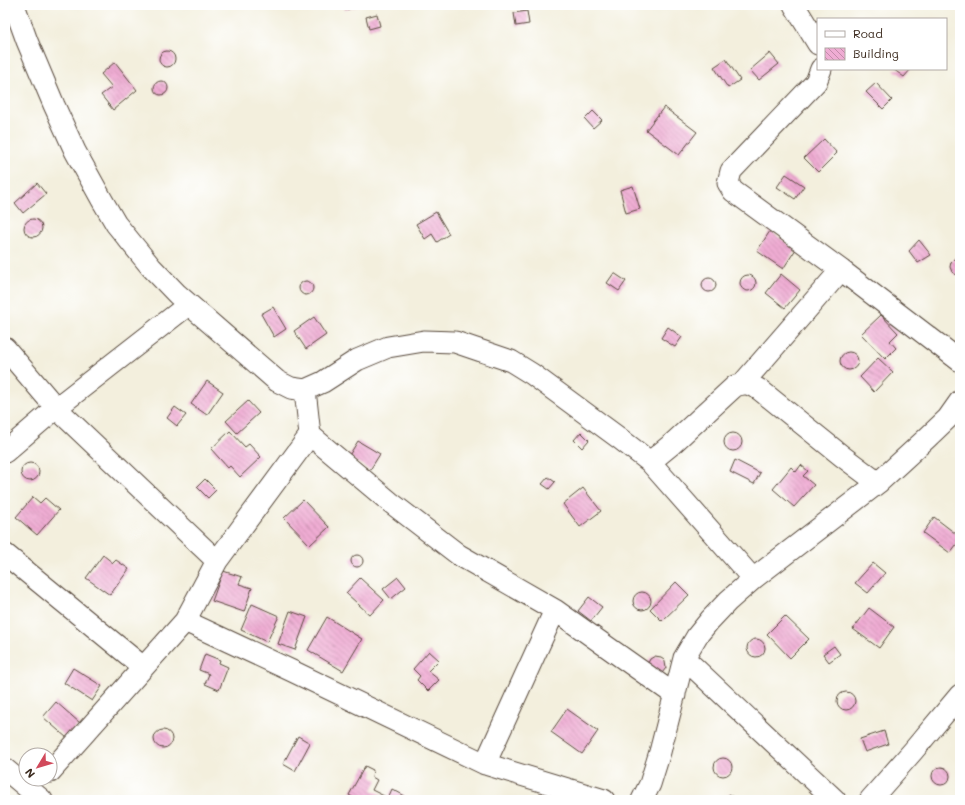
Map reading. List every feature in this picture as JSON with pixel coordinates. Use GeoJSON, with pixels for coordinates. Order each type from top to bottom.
{"type":"FeatureCollection","features":[{"type":"Feature","properties":{"kind":"street"},"geometry":{"type":"LineString","coordinates":[[14,5],[27,41],[75,151],[116,224],[151,267],[188,305],[277,381],[291,388],[305,390],[323,382],[357,360],[388,347],[424,341],[455,342],[511,361],[532,374],[650,462],[754,579]]}},
{"type":"Feature","properties":{"kind":"street"},"geometry":{"type":"LineString","coordinates":[[794,5],[817,42]]}},
{"type":"Feature","properties":{"kind":"street"},"geometry":{"type":"LineString","coordinates":[[821,70],[816,82],[731,171],[728,183],[733,191],[841,270],[960,361]]}},
{"type":"Feature","properties":{"kind":"street"},"geometry":{"type":"LineString","coordinates":[[650,462],[672,444],[735,386],[743,383],[841,270]]}},
{"type":"Feature","properties":{"kind":"street"},"geometry":{"type":"LineString","coordinates":[[5,452],[56,408],[188,305]]}},
{"type":"Feature","properties":{"kind":"street"},"geometry":{"type":"LineString","coordinates":[[5,348],[56,408],[216,561]]}},
{"type":"Feature","properties":{"kind":"street"},"geometry":{"type":"LineString","coordinates":[[743,383],[750,384],[760,390],[878,483]]}},
{"type":"Feature","properties":{"kind":"street"},"geometry":{"type":"LineString","coordinates":[[58,763],[185,621],[216,561],[310,435],[305,390]]}},
{"type":"Feature","properties":{"kind":"street"},"geometry":{"type":"LineString","coordinates":[[642,800],[650,784],[684,658],[697,636],[728,601],[754,579],[878,483],[948,418],[960,401]]}},
{"type":"Feature","properties":{"kind":"street"},"geometry":{"type":"LineString","coordinates":[[310,435],[390,502],[459,555],[555,610],[675,695]]}},
{"type":"Feature","properties":{"kind":"street"},"geometry":{"type":"LineString","coordinates":[[5,554],[143,668]]}},
{"type":"Feature","properties":{"kind":"street"},"geometry":{"type":"LineString","coordinates":[[485,764],[555,610]]}},
{"type":"Feature","properties":{"kind":"street"},"geometry":{"type":"LineString","coordinates":[[185,621],[285,667],[485,764],[604,800]]}},
{"type":"Feature","properties":{"kind":"street"},"geometry":{"type":"LineString","coordinates":[[684,658],[835,800]]}},
{"type":"Feature","properties":{"kind":"street"},"geometry":{"type":"LineString","coordinates":[[870,800],[960,695]]}},
{"type":"Feature","properties":{"kind":"street"},"geometry":{"type":"LineString","coordinates":[[5,769],[39,790]]}},
{"type":"Feature","properties":{"kind":"building"},"geometry":{"type":"Polygon","coordinates":[[[344,5],[362,5],[345,10],[344,5]]]}},
{"type":"Feature","properties":{"kind":"building"},"geometry":{"type":"Polygon","coordinates":[[[527,11],[529,24],[516,26],[514,13],[527,11]]]}},
{"type":"Feature","properties":{"kind":"building"},"geometry":{"type":"Polygon","coordinates":[[[377,14],[380,26],[369,29],[366,17],[377,14]]]}},
{"type":"Feature","properties":{"kind":"building"},"geometry":{"type":"Polygon","coordinates":[[[167,51],[174,56],[175,59],[170,66],[167,67],[160,62],[159,59],[164,52],[167,51]]]}},
{"type":"Feature","properties":{"kind":"building"},"geometry":{"type":"Polygon","coordinates":[[[770,53],[779,64],[759,80],[750,70],[770,53]]]}},
{"type":"Feature","properties":{"kind":"building"},"geometry":{"type":"Polygon","coordinates":[[[726,59],[740,80],[728,88],[714,67],[726,59]]]}},
{"type":"Feature","properties":{"kind":"building"},"geometry":{"type":"Polygon","coordinates":[[[115,62],[137,90],[113,110],[101,95],[112,87],[101,74],[115,62]]]}},
{"type":"Feature","properties":{"kind":"building"},"geometry":{"type":"Polygon","coordinates":[[[894,70],[910,70],[904,77],[894,70]]]}},
{"type":"Feature","properties":{"kind":"building"},"geometry":{"type":"Polygon","coordinates":[[[158,81],[164,81],[168,85],[168,91],[164,95],[158,95],[154,91],[154,85],[158,81]]]}},
{"type":"Feature","properties":{"kind":"building"},"geometry":{"type":"Polygon","coordinates":[[[876,83],[892,100],[883,109],[866,92],[876,83]]]}},
{"type":"Feature","properties":{"kind":"building"},"geometry":{"type":"Polygon","coordinates":[[[664,107],[697,132],[679,155],[646,130],[664,107]]]}},
{"type":"Feature","properties":{"kind":"building"},"geometry":{"type":"Polygon","coordinates":[[[593,111],[602,120],[593,128],[585,119],[593,111]]]}},
{"type":"Feature","properties":{"kind":"building"},"geometry":{"type":"Polygon","coordinates":[[[824,139],[837,153],[818,172],[804,158],[824,139]]]}},
{"type":"Feature","properties":{"kind":"building"},"geometry":{"type":"Polygon","coordinates":[[[786,174],[804,186],[795,199],[777,187],[786,174]]]}},
{"type":"Feature","properties":{"kind":"building"},"geometry":{"type":"Polygon","coordinates":[[[37,183],[46,194],[23,213],[15,203],[37,183]]]}},
{"type":"Feature","properties":{"kind":"building"},"geometry":{"type":"Polygon","coordinates":[[[633,186],[640,209],[626,213],[620,190],[633,186]]]}},
{"type":"Feature","properties":{"kind":"building"},"geometry":{"type":"Polygon","coordinates":[[[436,212],[449,234],[437,242],[432,234],[425,239],[416,224],[436,212]]]}},
{"type":"Feature","properties":{"kind":"building"},"geometry":{"type":"Polygon","coordinates":[[[29,219],[37,219],[42,224],[40,235],[37,237],[29,237],[24,232],[24,224],[29,219]]]}},
{"type":"Feature","properties":{"kind":"building"},"geometry":{"type":"Polygon","coordinates":[[[770,231],[796,249],[783,269],[757,251],[770,231]]]}},
{"type":"Feature","properties":{"kind":"building"},"geometry":{"type":"Polygon","coordinates":[[[919,240],[931,255],[918,263],[909,251],[919,240]]]}},
{"type":"Feature","properties":{"kind":"building"},"geometry":{"type":"Polygon","coordinates":[[[958,257],[960,258],[960,275],[954,274],[950,267],[951,262],[958,257]]]}},
{"type":"Feature","properties":{"kind":"building"},"geometry":{"type":"Polygon","coordinates":[[[614,273],[626,281],[619,291],[607,283],[614,273]]]}},
{"type":"Feature","properties":{"kind":"building"},"geometry":{"type":"Polygon","coordinates":[[[781,274],[800,290],[785,308],[766,293],[781,274]]]}},
{"type":"Feature","properties":{"kind":"building"},"geometry":{"type":"Polygon","coordinates":[[[748,275],[755,280],[756,283],[751,290],[748,291],[741,286],[740,283],[745,276],[748,275]]]}},
{"type":"Feature","properties":{"kind":"building"},"geometry":{"type":"Polygon","coordinates":[[[706,278],[712,278],[716,282],[716,288],[712,292],[706,292],[702,288],[702,282],[706,278]]]}},
{"type":"Feature","properties":{"kind":"building"},"geometry":{"type":"Polygon","coordinates":[[[303,281],[309,281],[313,285],[313,291],[309,295],[303,295],[299,291],[299,285],[303,281]]]}},
{"type":"Feature","properties":{"kind":"building"},"geometry":{"type":"Polygon","coordinates":[[[273,307],[286,329],[274,337],[261,314],[273,307]]]}},
{"type":"Feature","properties":{"kind":"building"},"geometry":{"type":"Polygon","coordinates":[[[881,315],[898,333],[890,341],[896,348],[885,359],[861,334],[881,315]]]}},
{"type":"Feature","properties":{"kind":"building"},"geometry":{"type":"Polygon","coordinates":[[[314,317],[326,335],[306,349],[294,331],[314,317]]]}},
{"type":"Feature","properties":{"kind":"building"},"geometry":{"type":"Polygon","coordinates":[[[668,327],[682,337],[675,347],[661,338],[668,327]]]}},
{"type":"Feature","properties":{"kind":"building"},"geometry":{"type":"Polygon","coordinates":[[[849,352],[855,355],[858,361],[855,367],[849,370],[843,367],[840,361],[843,355],[849,352]]]}},
{"type":"Feature","properties":{"kind":"building"},"geometry":{"type":"Polygon","coordinates":[[[878,358],[893,372],[874,392],[860,377],[878,358]]]}},
{"type":"Feature","properties":{"kind":"building"},"geometry":{"type":"Polygon","coordinates":[[[207,381],[223,392],[207,415],[191,404],[207,381]]]}},
{"type":"Feature","properties":{"kind":"building"},"geometry":{"type":"Polygon","coordinates":[[[248,401],[259,413],[237,433],[226,421],[248,401]]]}},
{"type":"Feature","properties":{"kind":"building"},"geometry":{"type":"Polygon","coordinates":[[[175,407],[186,415],[177,426],[167,418],[175,407]]]}},
{"type":"Feature","properties":{"kind":"building"},"geometry":{"type":"Polygon","coordinates":[[[230,431],[245,447],[249,444],[261,457],[240,477],[230,466],[228,468],[211,449],[230,431]]]}},
{"type":"Feature","properties":{"kind":"building"},"geometry":{"type":"Polygon","coordinates":[[[581,432],[589,440],[582,448],[574,440],[581,432]]]}},
{"type":"Feature","properties":{"kind":"building"},"geometry":{"type":"Polygon","coordinates":[[[733,433],[739,436],[742,442],[739,448],[733,451],[727,448],[724,442],[727,436],[733,433]]]}},
{"type":"Feature","properties":{"kind":"building"},"geometry":{"type":"Polygon","coordinates":[[[358,441],[380,454],[370,470],[348,457],[358,441]]]}},
{"type":"Feature","properties":{"kind":"building"},"geometry":{"type":"Polygon","coordinates":[[[735,460],[760,473],[754,484],[730,472],[735,460]]]}},
{"type":"Feature","properties":{"kind":"building"},"geometry":{"type":"Polygon","coordinates":[[[30,463],[36,466],[39,472],[36,478],[30,481],[24,478],[21,472],[24,466],[30,463]]]}},
{"type":"Feature","properties":{"kind":"building"},"geometry":{"type":"Polygon","coordinates":[[[801,465],[808,471],[803,476],[814,485],[794,507],[773,489],[791,467],[796,472],[801,465]]]}},
{"type":"Feature","properties":{"kind":"building"},"geometry":{"type":"Polygon","coordinates":[[[548,477],[555,482],[549,489],[542,484],[548,477]]]}},
{"type":"Feature","properties":{"kind":"building"},"geometry":{"type":"Polygon","coordinates":[[[205,479],[216,490],[208,498],[197,487],[205,479]]]}},
{"type":"Feature","properties":{"kind":"building"},"geometry":{"type":"Polygon","coordinates":[[[583,488],[601,511],[580,527],[563,504],[583,488]]]}},
{"type":"Feature","properties":{"kind":"building"},"geometry":{"type":"Polygon","coordinates":[[[33,497],[40,503],[45,498],[59,510],[37,535],[16,517],[33,497]]]}},
{"type":"Feature","properties":{"kind":"building"},"geometry":{"type":"Polygon","coordinates":[[[303,500],[329,527],[310,545],[284,518],[303,500]]]}},
{"type":"Feature","properties":{"kind":"building"},"geometry":{"type":"Polygon","coordinates":[[[934,517],[960,537],[960,540],[950,553],[923,533],[934,517]]]}},
{"type":"Feature","properties":{"kind":"building"},"geometry":{"type":"Polygon","coordinates":[[[103,555],[113,563],[116,560],[129,569],[110,595],[86,578],[103,555]]]}},
{"type":"Feature","properties":{"kind":"building"},"geometry":{"type":"Polygon","coordinates":[[[355,555],[359,555],[363,561],[359,567],[355,567],[351,563],[351,559],[355,555]]]}},
{"type":"Feature","properties":{"kind":"building"},"geometry":{"type":"Polygon","coordinates":[[[873,563],[885,573],[868,593],[855,583],[873,563]]]}},
{"type":"Feature","properties":{"kind":"building"},"geometry":{"type":"Polygon","coordinates":[[[223,571],[242,577],[239,584],[252,588],[244,612],[212,601],[223,571]]]}},
{"type":"Feature","properties":{"kind":"building"},"geometry":{"type":"Polygon","coordinates":[[[398,577],[406,587],[391,599],[383,589],[398,577]]]}},
{"type":"Feature","properties":{"kind":"building"},"geometry":{"type":"Polygon","coordinates":[[[360,578],[384,600],[370,615],[346,593],[360,578]]]}},
{"type":"Feature","properties":{"kind":"building"},"geometry":{"type":"Polygon","coordinates":[[[676,582],[689,595],[662,621],[650,609],[676,582]]]}},
{"type":"Feature","properties":{"kind":"building"},"geometry":{"type":"Polygon","coordinates":[[[642,592],[646,593],[650,597],[650,605],[646,609],[642,610],[638,609],[634,605],[633,601],[634,597],[638,593],[642,592]]]}},
{"type":"Feature","properties":{"kind":"building"},"geometry":{"type":"Polygon","coordinates":[[[589,597],[602,607],[591,621],[578,611],[589,597]]]}},
{"type":"Feature","properties":{"kind":"building"},"geometry":{"type":"Polygon","coordinates":[[[252,604],[279,616],[267,642],[241,630],[252,604]]]}},
{"type":"Feature","properties":{"kind":"building"},"geometry":{"type":"Polygon","coordinates":[[[869,608],[894,627],[879,648],[853,629],[869,608]]]}},
{"type":"Feature","properties":{"kind":"building"},"geometry":{"type":"Polygon","coordinates":[[[290,611],[307,617],[295,650],[278,644],[290,611]]]}},
{"type":"Feature","properties":{"kind":"building"},"geometry":{"type":"Polygon","coordinates":[[[785,616],[809,639],[790,658],[767,634],[785,616]]]}},
{"type":"Feature","properties":{"kind":"building"},"geometry":{"type":"Polygon","coordinates":[[[327,617],[362,639],[343,671],[308,650],[327,617]]]}},
{"type":"Feature","properties":{"kind":"building"},"geometry":{"type":"Polygon","coordinates":[[[756,639],[760,640],[764,644],[764,652],[760,656],[756,657],[752,656],[748,652],[747,648],[748,644],[752,640],[756,639]]]}},
{"type":"Feature","properties":{"kind":"building"},"geometry":{"type":"Polygon","coordinates":[[[834,646],[840,654],[829,662],[823,654],[834,646]]]}},
{"type":"Feature","properties":{"kind":"building"},"geometry":{"type":"Polygon","coordinates":[[[429,651],[439,660],[428,671],[439,680],[428,691],[417,680],[420,676],[413,669],[429,651]]]}},
{"type":"Feature","properties":{"kind":"building"},"geometry":{"type":"Polygon","coordinates":[[[205,654],[220,660],[219,663],[228,667],[219,690],[205,684],[209,674],[199,670],[205,654]]]}},
{"type":"Feature","properties":{"kind":"building"},"geometry":{"type":"Polygon","coordinates":[[[655,656],[664,659],[666,668],[662,673],[647,665],[650,659],[655,656]]]}},
{"type":"Feature","properties":{"kind":"building"},"geometry":{"type":"Polygon","coordinates":[[[73,668],[102,686],[92,701],[64,683],[73,668]]]}},
{"type":"Feature","properties":{"kind":"building"},"geometry":{"type":"Polygon","coordinates":[[[846,692],[850,693],[854,697],[854,705],[850,709],[846,710],[842,709],[838,705],[837,701],[838,697],[842,693],[846,692]]]}},
{"type":"Feature","properties":{"kind":"building"},"geometry":{"type":"Polygon","coordinates":[[[56,702],[80,723],[67,738],[43,717],[56,702]]]}},
{"type":"Feature","properties":{"kind":"building"},"geometry":{"type":"Polygon","coordinates":[[[567,709],[598,731],[582,754],[551,732],[567,709]]]}},
{"type":"Feature","properties":{"kind":"building"},"geometry":{"type":"Polygon","coordinates":[[[163,730],[169,733],[172,739],[169,745],[163,748],[157,745],[154,739],[157,733],[163,730]]]}},
{"type":"Feature","properties":{"kind":"building"},"geometry":{"type":"Polygon","coordinates":[[[884,731],[888,744],[865,752],[860,739],[884,731]]]}},
{"type":"Feature","properties":{"kind":"building"},"geometry":{"type":"Polygon","coordinates":[[[298,736],[310,743],[295,771],[283,764],[298,736]]]}},
{"type":"Feature","properties":{"kind":"building"},"geometry":{"type":"Polygon","coordinates":[[[723,758],[727,759],[731,763],[731,771],[727,775],[723,776],[719,775],[715,771],[714,767],[715,763],[719,759],[723,758]]]}},
{"type":"Feature","properties":{"kind":"building"},"geometry":{"type":"Polygon","coordinates":[[[365,766],[373,770],[372,777],[377,780],[372,790],[388,798],[392,789],[405,796],[404,800],[357,800],[349,795],[365,766]]]}},
{"type":"Feature","properties":{"kind":"building"},"geometry":{"type":"Polygon","coordinates":[[[941,767],[945,768],[949,772],[949,780],[945,784],[941,785],[937,784],[933,780],[932,776],[933,772],[937,768],[941,767]]]}},
{"type":"Feature","properties":{"kind":"building"},"geometry":{"type":"Polygon","coordinates":[[[730,794],[734,800],[721,800],[730,794]]]}}]}
